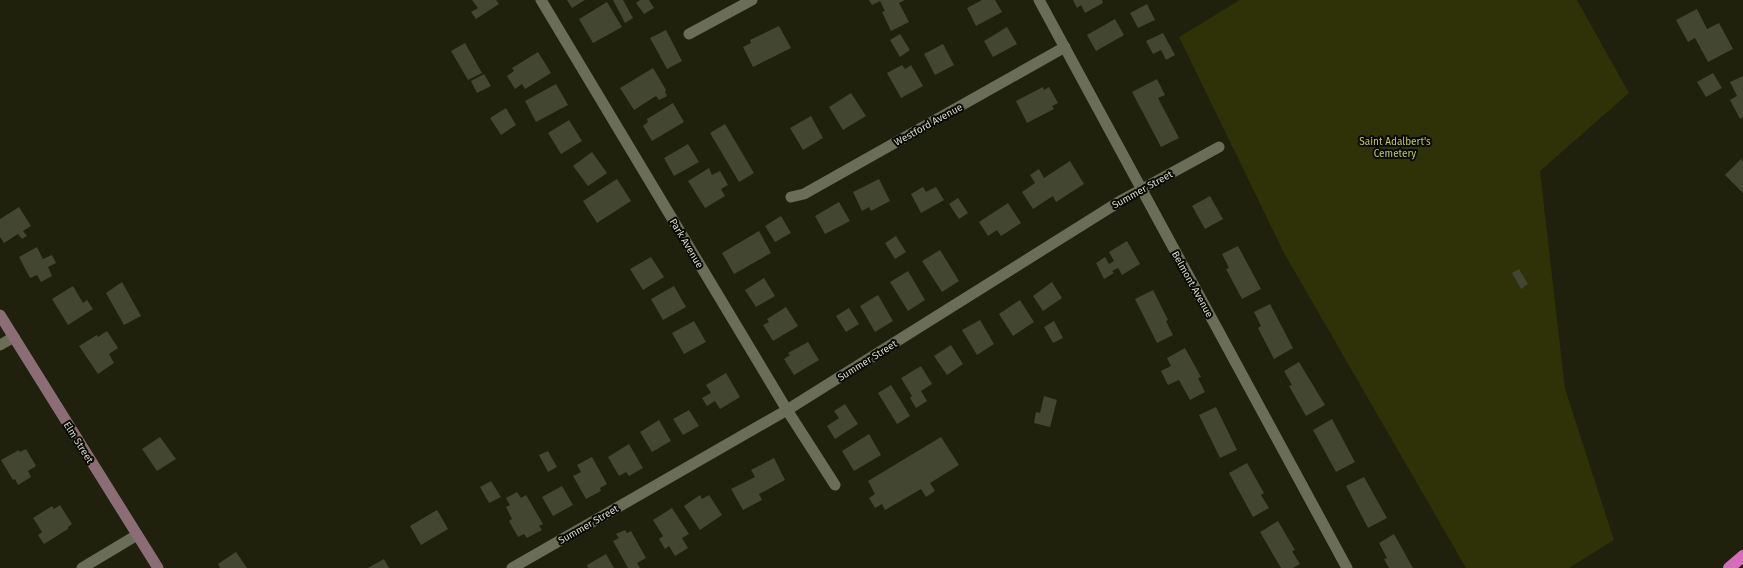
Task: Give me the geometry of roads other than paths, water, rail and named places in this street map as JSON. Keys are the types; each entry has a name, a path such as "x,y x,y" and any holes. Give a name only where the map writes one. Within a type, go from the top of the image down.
{"highway":[{"path":"1729,568 1743,556"}],"main road":[{"name":"Elm Street","path":"0,315 158,568"}],"street":[{"name":"Park Avenue","path":"541,0 787,410 835,485"},
{"path":"689,34 752,0"},
{"name":"Belmont Avenue","path":"1039,0 1347,568"},
{"name":"Westford Avenue","path":"791,197 804,194 1065,47"},
{"name":"Summer Street","path":"512,568 787,410 1122,200 1219,148"},
{"path":"0,345 14,337"},
{"path":"82,568 137,535"}],"park label":[{"name":"Saint Adalbert's Cemetery","path":"1395,146"}]}
